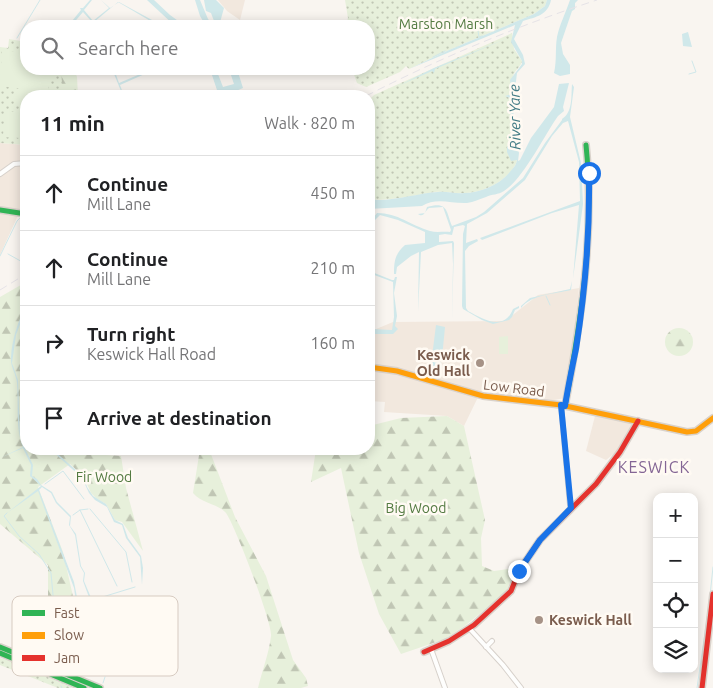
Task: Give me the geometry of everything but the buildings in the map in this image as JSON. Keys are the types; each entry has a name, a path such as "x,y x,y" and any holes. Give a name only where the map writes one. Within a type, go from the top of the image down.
{"main road":[{"path":"563,405 576,348 586,256 590,202 586,145"},
{"path":"0,210 20,213"},
{"name":"Low Road","path":"375,368 396,371 483,396 563,405 690,432 699,430 713,418"},
{"path":"424,652 449,641 469,628 511,591 519,571 531,552 570,507 585,496 596,484 620,452 638,421"},
{"path":"702,688 713,594"},
{"path":"0,647 12,652"},
{"path":"0,653 12,658"},
{"path":"55,676 84,688"},
{"path":"70,676 99,688"}],"street":[{"path":"0,174 14,164 20,164"},
{"path":"563,405 570,507"},
{"path":"469,628 504,664 521,688"},
{"path":"486,647 492,641"},
{"path":"431,649 445,688"}],"shaded area":[{"path":"218,0 245,0 240,20 227,11"},
{"path":"0,143 20,145 20,211 0,255"},
{"path":"579,288 573,348 565,398 548,401 480,393 464,426 447,416 384,412 385,402 375,401 375,330 393,322 505,321 538,295"},
{"path":"595,416 632,422 629,434 616,452 606,460 586,451"}],"green space":[{"name":"Marston Marsh","path":"345,0 547,0 545,6 534,14 409,69 406,66 400,72 366,87 357,83 354,75 375,75 375,20 348,20"},
{"path":"512,33 514,49 522,61 513,77 512,94 506,96 510,98 511,108 512,130 510,144 517,161 514,168 496,184 473,192 435,192 375,200 375,95"},
{"path":"9,39 20,41 20,75 67,75 71,90 20,90 20,145 0,143 0,47 8,48"},
{"path":"2,50 20,52 20,75 50,75 48,90 0,86"},
{"path":"61,75 76,75 78,90 60,90"},
{"path":"16,89 26,90 20,90 20,102 15,102"},
{"path":"5,111 20,113 20,138 3,137"},
{"name":"Fir Wood","path":"20,285 20,455 121,456 126,488 143,551 122,522 115,520 106,504 91,493 84,477 70,464 38,487 63,552 73,596 48,596 48,565 0,524 0,297"},
{"path":"679,328 689,332 693,342 689,352 679,356 669,352 665,342 669,332"},
{"path":"508,336 508,354 499,354 499,337"},
{"name":"Big Wood","path":"447,416 464,426 485,520 481,538 482,566 494,571 515,568 504,594 466,625 445,639 401,654 379,614 359,553 341,468 311,482 315,455 375,455 375,424 401,418"},
{"path":"199,455 211,455 235,517 266,576 293,660 306,678 308,686 301,688 258,688 271,636 266,613 237,535 226,513 193,493"},
{"path":"0,658 8,660 12,662 12,670 0,665"},
{"path":"28,676 45,676 73,688 58,688"}],"water":[{"path":"92,0 84,10 92,20 83,12 76,20 73,20 81,10 80,8 83,8"},
{"path":"101,0 110,8 114,5 94,20 109,8"},
{"path":"147,0 154,0 177,20 169,20"},
{"path":"195,0 200,0 209,20 202,20"},
{"path":"204,0 216,0 224,8 221,20 214,20 211,13 206,11"},
{"path":"547,0 551,0 547,9 541,15 523,21 514,39 523,55 525,64 517,73 514,98 513,125 519,153 518,161 531,138 554,107 559,84 569,83 563,107 564,111 558,116 518,177 502,192 470,203 438,201 422,206 375,209 375,200 438,192 476,192 495,185 509,173 517,160 511,161 507,152 507,147 512,143 513,135 511,134 510,98 505,96 512,94 510,80 522,64 511,42 515,25 409,69 534,14 545,6"},
{"path":"570,0 578,0 575,3 575,9 572,11 561,43 563,54 570,65 570,74 560,76 554,73 557,37"},
{"path":"119,2 152,20 149,20"},
{"path":"688,32 692,47 683,46 682,34"},
{"path":"508,38 435,69 434,73 432,71 398,86 434,68"},
{"path":"114,75 119,83 142,75 120,85 121,90"},
{"path":"212,75 218,75 223,87 234,84 231,75 239,75 243,88 238,90 217,90"},
{"path":"572,84 574,87 570,117 581,163 583,204 573,279 579,205 552,213 482,240 480,238 580,201 579,162 568,121 563,123 552,136 525,180 487,213 467,224 466,243 477,239 478,241 469,246 465,251 466,308 468,311 486,320 499,322 509,316 513,309 519,306 509,320 493,324 463,309 463,234 465,226 463,225 454,227 452,235 439,235 439,242 453,241 454,243 452,322 452,243 438,245 421,252 418,312 419,252 397,267 396,274 394,274 394,265 397,255 405,245 425,243 425,232 398,220 380,215 375,220 375,216 377,213 391,215 423,229 435,232 450,232 451,230 443,207 429,208 425,212 427,207 434,205 443,206 452,226 484,212 523,178 545,143 566,116 571,103"},
{"path":"375,273 392,280 397,277 394,293 397,316 395,326 398,329 393,334 375,334 375,329 392,330 394,317 393,282 375,275"},
{"path":"572,281 571,290 537,297 521,308 530,298 570,289"},
{"path":"20,318 12,363 18,380 20,437 17,383 11,364 11,357"},
{"path":"436,325 445,327 442,358 432,357"},
{"path":"436,360 442,366 436,372 430,366"},
{"path":"26,455 33,465 32,476 52,492 57,502 71,516 70,526 76,534 81,566 85,573 84,581 90,596 89,596 83,581 84,573 80,566 75,535 69,525 70,517 56,503 51,493 42,487 39,490 74,582 77,596 75,596 74,588 38,491 7,513 41,486 30,476 31,465"},
{"path":"57,455 84,477 87,487 93,496 106,504 115,520 123,524 128,538 141,556 143,568 142,585 140,557 126,538 122,525 114,522 107,507 95,500 89,493 82,478"}],"waterway":[{"path":"28,20 40,0"},
{"path":"478,31 479,37 482,36"},
{"path":"17,38 20,33"},
{"path":"433,57 445,51"},
{"path":"689,74 696,72 692,61"},
{"path":"0,256 20,218"},
{"path":"8,254 20,261"},
{"path":"546,296 550,305"},
{"path":"45,484 63,471 84,499"},
{"path":"73,515 80,510 88,509"},
{"path":"90,509 126,552 132,582"},
{"path":"80,510 117,586"},
{"path":"7,513 4,516 19,536 39,554 51,573 53,596"},
{"path":"710,596 713,567"},
{"path":"106,596 135,587"},
{"path":"697,688 709,605"},
{"path":"103,683 105,677"}],"railway":[{"path":"375,92 479,44 597,0"},
{"path":"0,290 20,278"}],"traffic: fast":[{"path":"565,406 581,309 588,243 589,211 586,145"},
{"path":"0,210 20,213"},
{"path":"0,647 12,652"},
{"path":"0,653 12,658"},
{"path":"55,676 84,688"},
{"path":"71,676 100,688"}],"traffic: slow":[{"path":"375,368 397,371 483,396 561,405 687,432 696,431 713,418"}],"traffic: jam":[{"path":"424,652 449,641 474,625 511,591 519,571 540,540 596,484 620,452 638,421"},
{"path":"702,688 713,594"}],"place":[{"name":"Keswick Old Hall","path":"480,363"},
{"name":"Keswick Hall","path":"539,620"}],"district":[{"name":"KESWICK","path":"654,467"}],"route":[{"path":"519,571 540,540 571,508 561,405 565,406 576,348 586,256 590,202 589,173"}],"water label":[{"name":"River Yare","path":"515,117"}]}
